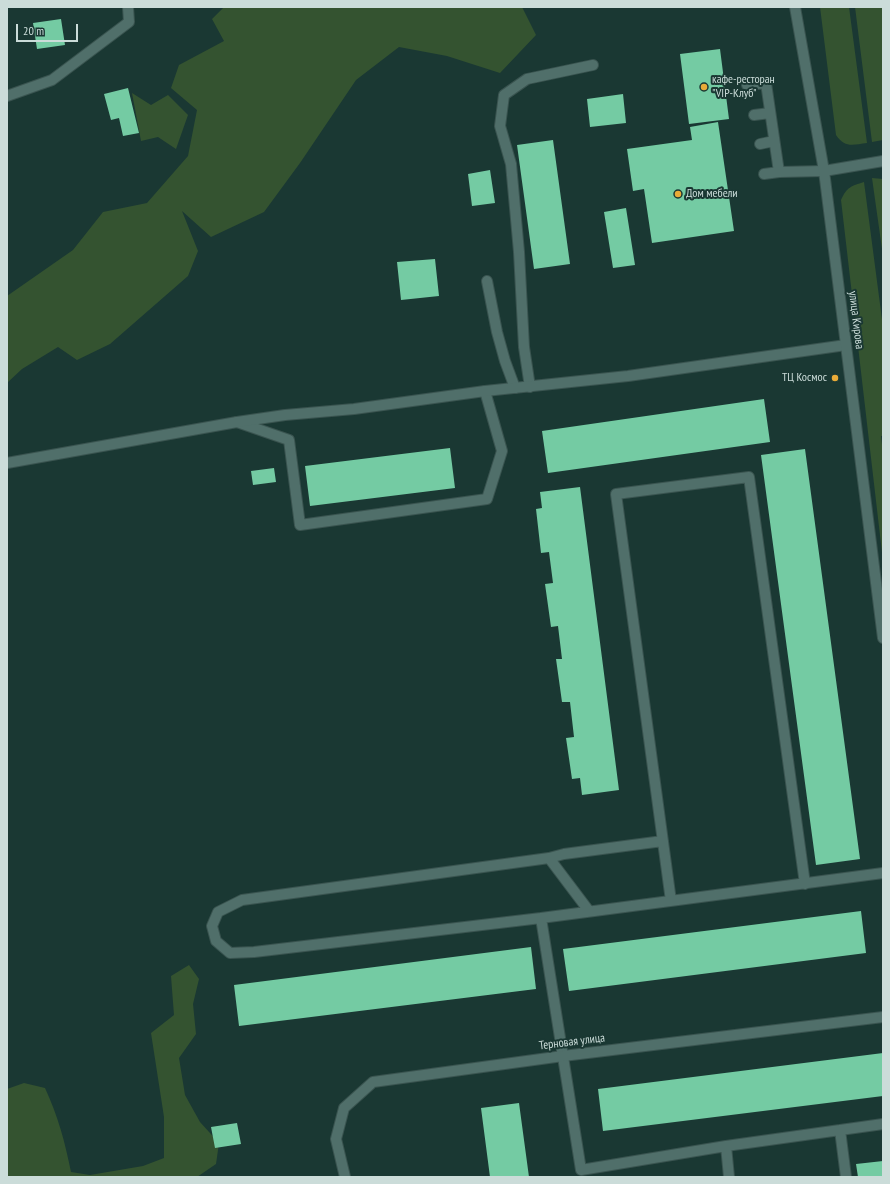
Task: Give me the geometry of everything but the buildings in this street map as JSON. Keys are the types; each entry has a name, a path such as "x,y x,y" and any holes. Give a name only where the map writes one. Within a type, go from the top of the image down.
{"street":[{"path":"7,96 52,80 129,22 128,7"},
{"name":"улица Кирова","path":"796,7 824,171 883,638"},
{"path":"530,387 524,347 519,252 511,164 500,126 504,95 527,79 593,65"},
{"path":"747,85 766,83 779,172"},
{"path":"754,115 770,112"},
{"path":"760,144 774,141"},
{"path":"764,174 779,172 824,171 883,161"},
{"path":"487,281 497,332 505,361 515,388"},
{"path":"7,463 237,422 285,415 354,409 486,391 628,376 846,345"},
{"path":"237,422 289,440 300,526 487,499 502,451 486,391"},
{"path":"671,901 616,494 749,476 805,884"},
{"path":"663,841 242,900 218,912 212,926 216,941 230,952 254,952 541,918 883,873"},
{"path":"549,858 589,911"},
{"path":"541,918 581,1173 726,1146 883,1124"},
{"name":"Терновая улица","path":"345,1177 336,1139 344,1108 373,1082 563,1056 883,1017"},
{"path":"840,1130 846,1177"},
{"path":"726,1146 729,1177"}],"green space":[{"path":"224,7 522,7 536,35 500,73 447,56 399,47 356,80 300,163 264,212 211,237 182,211 198,251 188,276 110,344 77,360 58,347 22,369 7,383 7,296 73,250 103,212 147,203 188,156 197,110 171,88 179,65 224,41 212,19"},
{"path":"820,7 849,7 867,143 849,145 839,139 836,135"},
{"path":"855,7 883,7 883,140 872,142"},
{"path":"132,93 151,105 168,95 188,115 176,149 158,137 141,141"},
{"path":"872,178 883,179 883,256"},
{"path":"864,182 883,327 883,436 881,436 883,453 883,561 841,200 845,192 850,188"},
{"path":"189,965 199,979 193,1004 196,1034 179,1058 185,1095 200,1122 219,1143 216,1164 197,1177 7,1177 7,1089 24,1083 45,1088 61,1129 71,1172 90,1175 143,1166 164,1158 164,1117 151,1033 174,1015 171,976"}],"place":[{"name":"кафе-ресторан \"VIP-Клуб\"","path":"704,87"},
{"name":"Дом мебели","path":"678,194"},
{"name":"ТЦ Космос","path":"835,378"}]}
